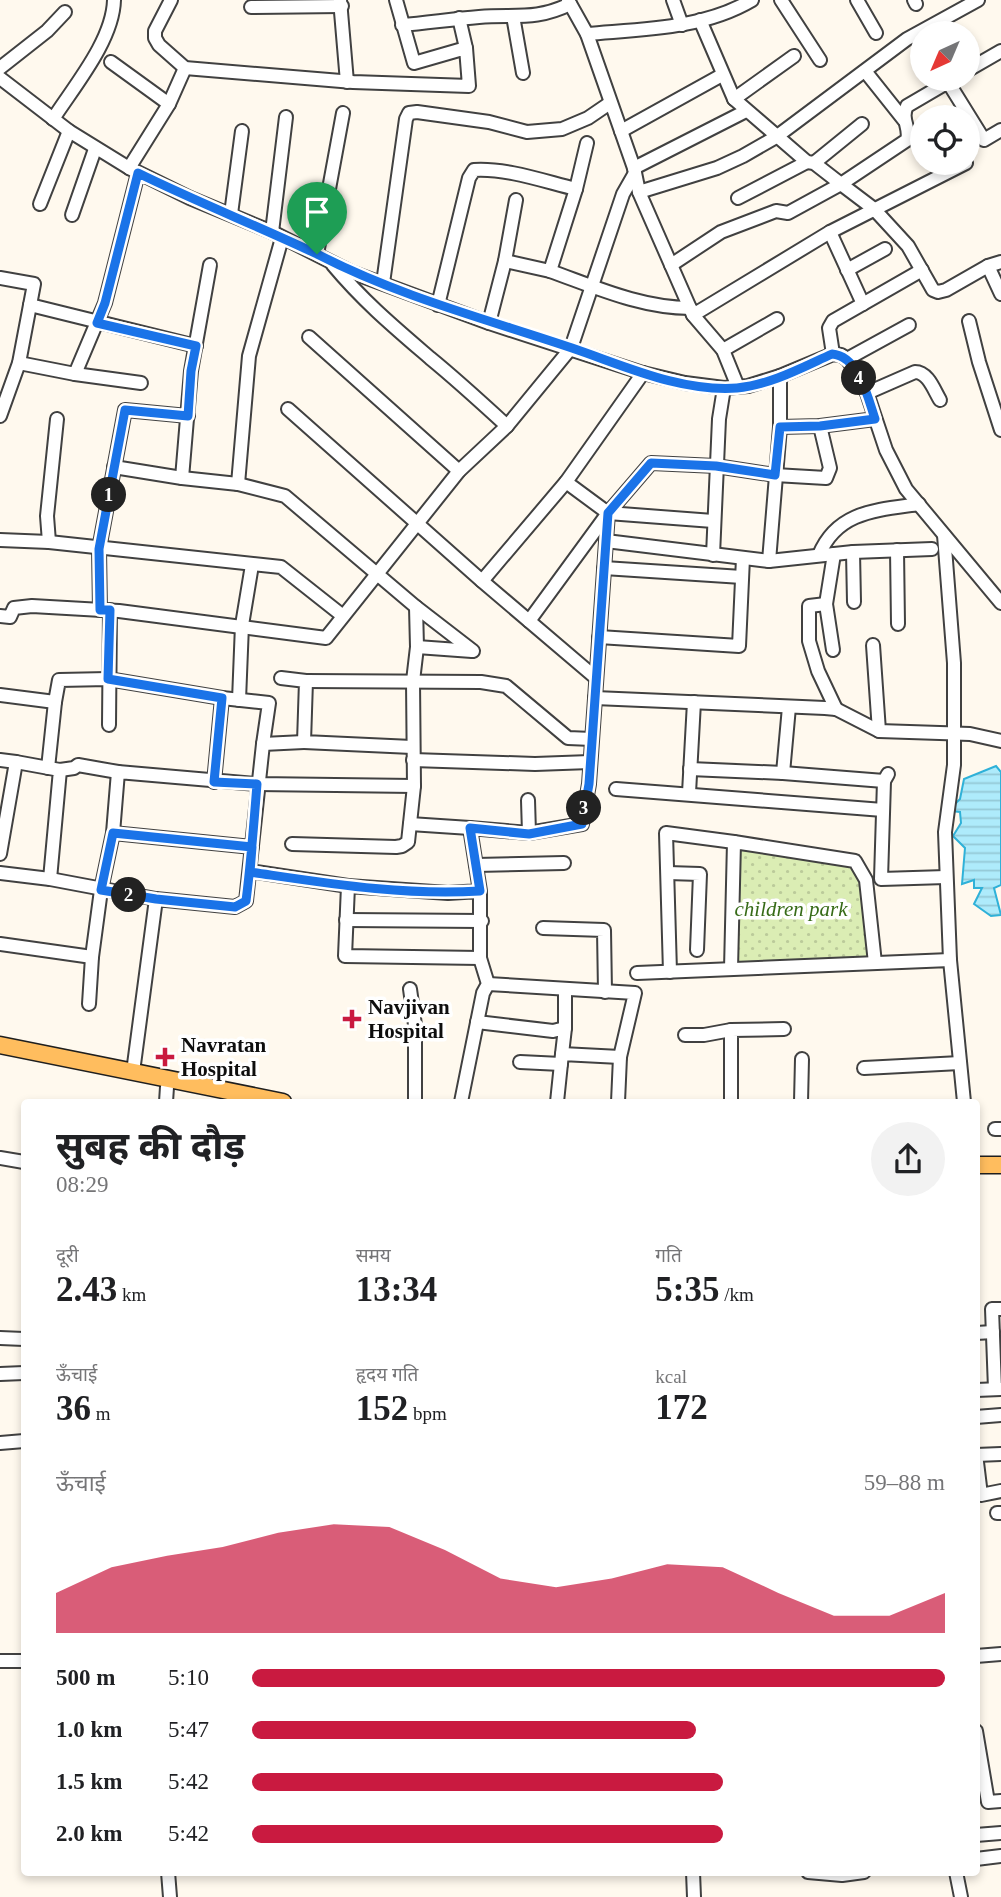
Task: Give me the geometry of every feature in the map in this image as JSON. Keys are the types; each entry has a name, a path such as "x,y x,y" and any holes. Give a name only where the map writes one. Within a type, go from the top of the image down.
{"main road":[{"path":"0,1045 268,1099"},
{"path":"0,1055 167,1095 210,1099"},
{"path":"980,1158 1001,1157"},
{"path":"980,1165 1001,1165"}],"street":[{"path":"53,119 104,39 113,13 114,0"},
{"path":"171,0 155,31 155,38 159,45 185,68 346,82 469,86 466,48 459,18"},
{"path":"396,0 414,63 415,84"},
{"path":"673,0 682,25"},
{"path":"587,34 682,25 752,0"},
{"path":"781,0 820,60"},
{"path":"857,0 876,33"},
{"path":"639,192 717,169 776,137 907,39 978,0"},
{"path":"402,25 459,18 552,13 569,2 587,34 635,170 639,192 691,311 723,350 738,387"},
{"path":"251,7 341,3 346,82"},
{"path":"0,68 47,31 65,12"},
{"path":"513,16 523,73"},
{"path":"700,20 734,99 776,137 874,209 908,246 933,290 938,292 995,264 1001,294"},
{"path":"414,63 466,48"},
{"path":"980,63 1001,51"},
{"path":"734,99 794,56"},
{"path":"111,62 169,104"},
{"path":"75,374 105,303 133,170 185,68"},
{"path":"671,265 721,232 776,211 788,213 841,184 907,141 909,134 904,120 865,71"},
{"path":"621,131 722,75"},
{"path":"0,78 95,149 133,170 277,235 351,272 489,323 643,373 685,383 724,388 780,376 832,354 841,355 847,359 867,393 887,450 906,489 1001,603"},
{"path":"904,120 907,106 932,91"},
{"path":"383,283 409,113 489,122 527,132 562,128 588,118 610,103"},
{"path":"0,616 10,617 14,608 32,606 105,610 242,625 326,638 459,471 507,426 570,348 623,194 635,170 746,111"},
{"path":"317,254 343,113"},
{"path":"238,484 249,356 277,235 286,117"},
{"path":"738,198 810,162 862,124"},
{"path":"980,134 984,140 1001,130"},
{"path":"40,204 69,131"},
{"path":"230,214 242,131"},
{"path":"550,271 576,189 587,143"},
{"path":"72,215 95,149"},
{"path":"438,305 474,170 485,169 512,174 576,189"},
{"path":"505,261 550,271 648,304 691,311 830,232 943,175"},
{"path":"489,323 505,261 516,200"},
{"path":"830,232 863,304"},
{"path":"848,270 885,249"},
{"path":"330,261 389,325 431,358 507,426"},
{"path":"182,478 191,371 210,265"},
{"path":"832,354 829,328 833,321 922,270"},
{"path":"0,278 34,285 19,363 0,414"},
{"path":"30,305 196,346"},
{"path":"723,350 777,319"},
{"path":"969,321 1001,430"},
{"path":"847,359 909,325"},
{"path":"309,337 459,471"},
{"path":"19,363 141,383"},
{"path":"867,393 920,372 940,400"},
{"path":"482,581 566,482 643,373"},
{"path":"769,562 780,427 780,376"},
{"path":"988,389 1001,385"},
{"path":"713,555 719,419 724,388"},
{"path":"288,409 596,678"},
{"path":"109,725 105,610 99,549 125,410 188,416"},
{"path":"48,542 47,516 57,419"},
{"path":"780,427 820,426 875,419"},
{"path":"529,621 608,513 651,463 716,466 775,475 826,478 830,468 820,426"},
{"path":"114,467 238,484 285,496 416,607 473,651 417,647"},
{"path":"566,482 608,513 713,521"},
{"path":"819,555 827,537 843,523 875,510 919,504"},
{"path":"410,824 529,834 582,824 592,739 608,513"},
{"path":"944,535 954,663 954,765 945,832 946,877 950,960 964,1099"},
{"path":"0,540 48,542 281,567 343,616"},
{"path":"606,541 769,562 853,552 932,549"},
{"path":"897,550 898,624"},
{"path":"853,552 854,602"},
{"path":"833,650 826,604 834,554"},
{"path":"599,637 739,646 743,558"},
{"path":"239,700 242,625 251,565"},
{"path":"604,568 742,577"},
{"path":"826,604 809,606 809,641 818,671 836,709"},
{"path":"292,845 402,846 408,842 414,786 413,681 417,647 416,607"},
{"path":"873,645 878,731"},
{"path":"281,678 306,681 481,682 506,686 568,738 592,739"},
{"path":"0,873 50,879 156,899 235,907 246,901 257,784 269,703 108,679 59,680 55,702 50,879"},
{"path":"304,742 306,681"},
{"path":"0,695 55,702"},
{"path":"214,782 222,698"},
{"path":"595,698 836,709 878,731 970,734 1001,741"},
{"path":"688,793 694,702"},
{"path":"783,773 789,707"},
{"path":"263,744 304,742 535,764 590,762"},
{"path":"0,760 54,769 74,768 78,765 214,782 414,786"},
{"path":"0,854 16,762"},
{"path":"690,769 886,778 881,879 946,877"},
{"path":"89,1004 92,957 101,890 113,833 118,772"},
{"path":"616,789 883,810"},
{"path":"528,800 529,834"},
{"path":"462,1099 477,1022 488,984 480,958 480,891 470,828"},
{"path":"113,833 252,847"},
{"path":"670,972 666,833 855,861 866,880 875,963"},
{"path":"731,969 734,842"},
{"path":"476,865 564,863"},
{"path":"250,872 348,886 448,893 480,891"},
{"path":"668,873 700,874 697,950"},
{"path":"348,886 345,956 480,958"},
{"path":"133,1072 156,899"},
{"path":"346,920 482,921"},
{"path":"543,928 604,930 605,992"},
{"path":"0,944 92,957"},
{"path":"637,973 950,960"},
{"path":"488,984 635,993 620,1058 618,1099"},
{"path":"410,989 415,1025 415,1099"},
{"path":"557,1099 565,1028 565,990"},
{"path":"477,1022 553,1031 565,1028"},
{"path":"731,1030 731,1099"},
{"path":"685,1035 731,1030 784,1030"},
{"path":"520,1062 620,1058"},
{"path":"801,1099 802,1059"},
{"path":"864,1068 960,1063"},
{"path":"0,1158 21,1162"},
{"path":"980,1390 998,1389 992,1309 1001,1309"},
{"path":"980,1333 993,1332"},
{"path":"0,1338 21,1339"},
{"path":"0,1374 21,1373"},
{"path":"980,1417 1001,1415"},
{"path":"0,1443 21,1441"},
{"path":"980,1454 1001,1454"},
{"path":"980,1485 981,1495 1001,1491"},
{"path":"980,1656 1001,1654"},
{"path":"0,1661 21,1661"},
{"path":"980,1755 988,1802 1001,1801"},
{"path":"980,1835 1001,1833"},
{"path":"980,1858 1001,1856"},
{"path":"168,1876 170,1897"},
{"path":"693,1876 694,1897"},
{"path":"957,1876 961,1897"}],"green space":[{"name":"children park","path":"734,842 849,860 866,880 875,963 731,969"}],"water":[{"path":"996,766 1001,772 1001,885 994,888 1001,915 991,916 974,904 982,888 974,888 974,880 962,884 965,848 953,836 961,823 960,812 952,811 952,807 960,799 964,779"}],"place":[{"name":"Navjivan Hospital","path":"352,1019"},
{"name":"Navratan Hospital","path":"165,1057"}],"route":[{"path":"317,254 138,173 105,303 97,323 196,346 191,371 188,416 125,410 99,549 100,610 110,610 108,679 222,698 214,782 257,784 252,847 250,872 246,901 241,905 235,907 156,899 101,890 113,833 252,847 250,872 348,886 448,893 480,891 470,828 529,834 582,824 589,784 608,513 651,463 716,466 775,475 780,427 820,426 875,419 857,373 841,355 832,354 748,386 724,388 685,383 643,373 489,323 351,272 317,254"}]}
